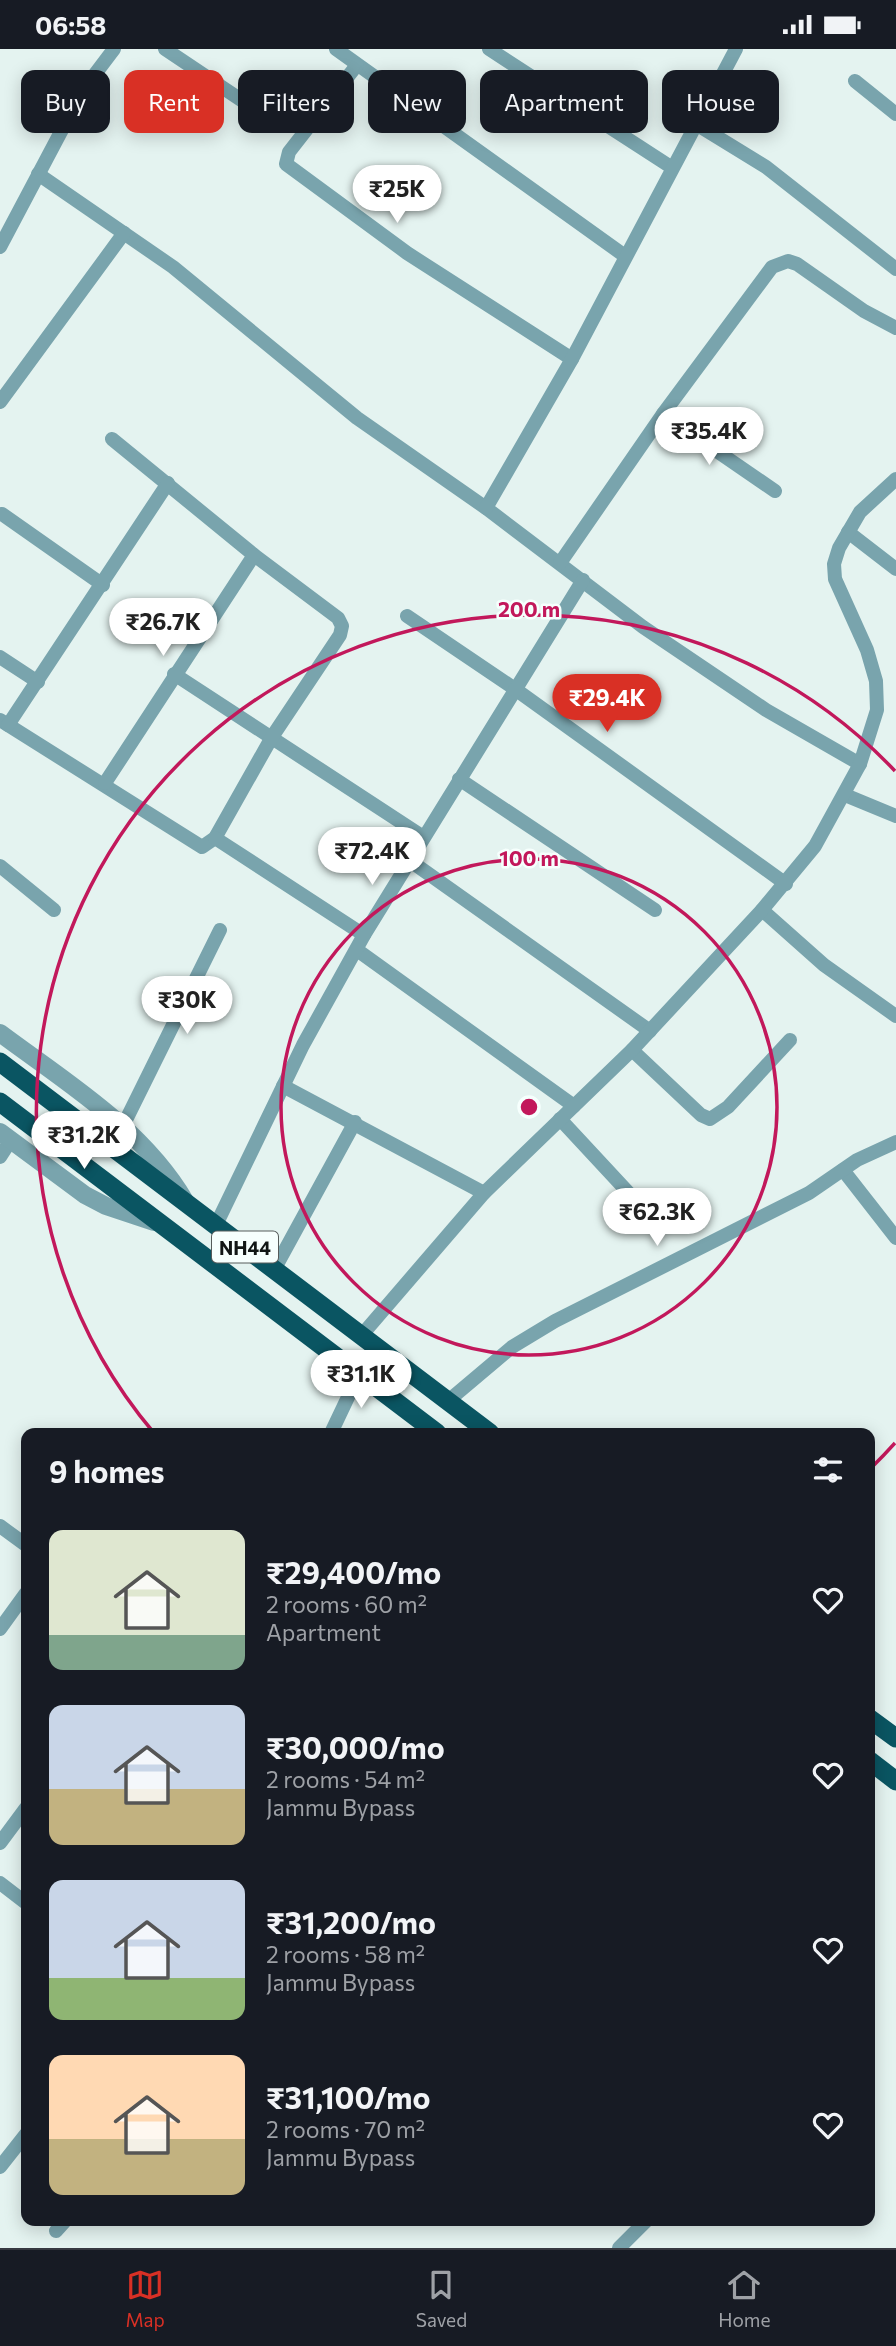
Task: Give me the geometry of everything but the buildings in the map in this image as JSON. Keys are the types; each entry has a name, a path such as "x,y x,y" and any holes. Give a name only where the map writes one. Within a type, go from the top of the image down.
{"highway":[{"name":"NH44","path":"0,1062 483,1428"},
{"name":"NH44","path":"0,1102 431,1428"},
{"path":"875,1723 896,1738"},
{"path":"875,1765 896,1781"}],"street":[{"path":"0,245 83,90 114,49"},
{"path":"164,49 238,98"},
{"path":"337,49 625,256"},
{"path":"725,70 736,49"},
{"path":"491,50 671,167"},
{"path":"358,65 289,152 286,164 407,253 572,359"},
{"path":"856,81 896,114"},
{"path":"486,508 572,359 691,133"},
{"path":"711,133 766,167 896,269"},
{"path":"38,174 215,300 357,418 486,508 714,675 860,764"},
{"path":"0,403 124,233"},
{"path":"560,563 663,414 772,267 780,262 797,264 864,311 896,328"},
{"path":"663,414 775,491"},
{"path":"112,439 168,483 254,555 338,618 342,626 340,635 272,737 215,838 208,845 195,845 105,783 4,722 38,682 168,483"},
{"path":"361,1336 484,1193 632,1050 786,884 815,846 860,764 877,710 876,681 867,650 835,579 834,564 860,512 896,479"},
{"path":"2,514 103,585"},
{"path":"848,532 896,569"},
{"path":"105,783 254,555"},
{"path":"216,1225 283,1086 364,935 422,836 583,580"},
{"path":"407,617 514,689 786,884"},
{"path":"0,657 38,682"},
{"path":"174,674 422,836"},
{"path":"459,779 655,910"},
{"path":"845,795 896,816"},
{"path":"215,838 364,935"},
{"path":"409,860 650,1031"},
{"path":"0,866 54,910"},
{"path":"762,910 824,965 896,1016"},
{"path":"123,1126 220,930"},
{"path":"357,950 574,1106"},
{"path":"0,1033 123,1126 168,1172 187,1203"},
{"path":"632,1050 701,1115 710,1119 728,1107 790,1040"},
{"path":"283,1086 484,1193"},
{"path":"560,1119 638,1203"},
{"path":"274,1270 355,1122"},
{"path":"0,1157 6,1136 85,1195 106,1206 161,1224"},
{"path":"448,1402 512,1347 619,1287 809,1193 879,1148 896,1142"},
{"path":"843,1170 896,1238"},
{"path":"333,1428 359,1374"},
{"path":"0,1526 21,1541"},
{"path":"0,1629 21,1600"},
{"path":"0,1843 21,1815"},
{"path":"0,1883 21,1899"},
{"path":"0,2167 21,2140"},
{"path":"619,2248 641,2226"}]}
